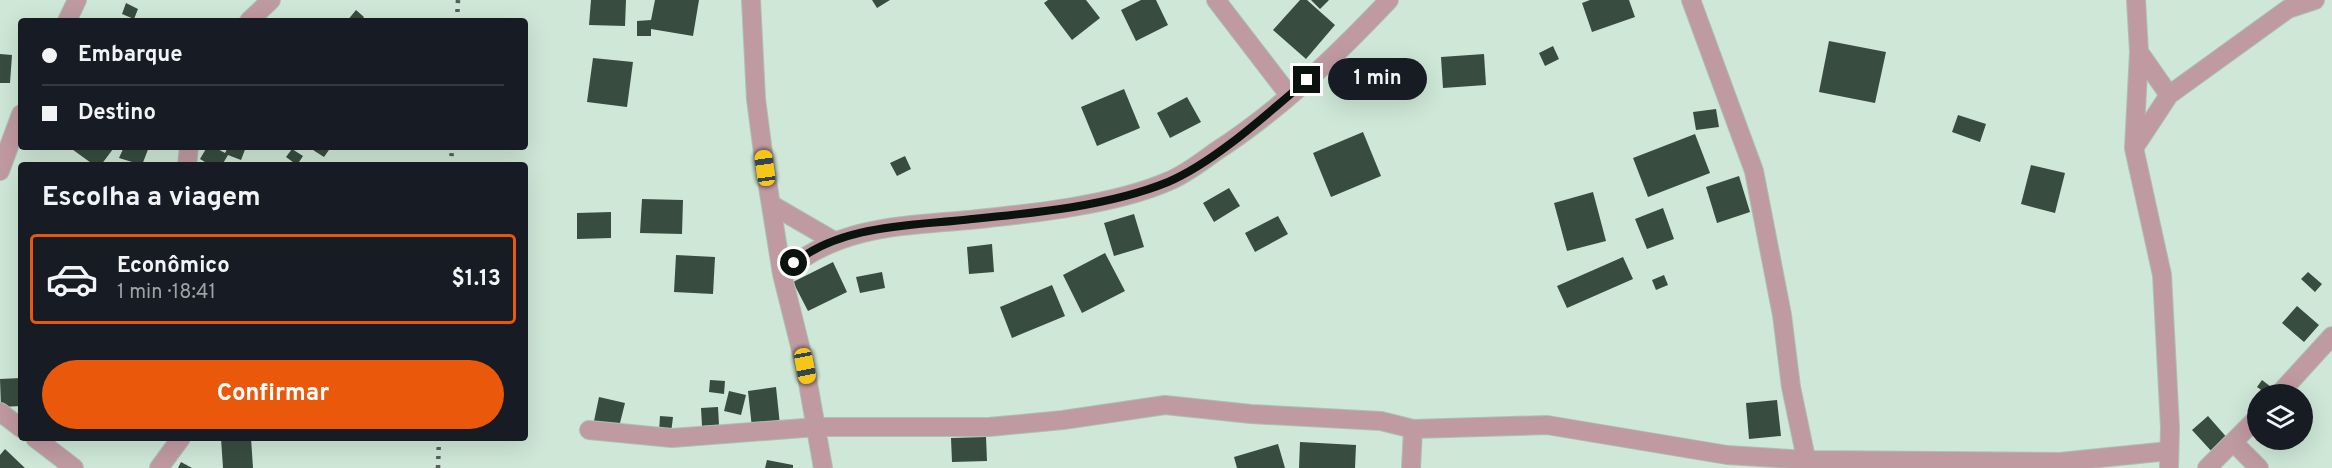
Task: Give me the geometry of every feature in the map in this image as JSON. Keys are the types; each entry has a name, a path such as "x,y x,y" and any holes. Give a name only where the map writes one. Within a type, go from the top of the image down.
{"street":[{"path":"68,18 77,0"},
{"path":"252,18 271,0"},
{"path":"751,0 756,99 782,274 805,366 823,468"},
{"path":"1216,0 1289,95"},
{"path":"782,274 807,253 849,235 916,224 1073,207 1156,186 1184,174 1248,130 1342,50 1389,0"},
{"path":"1691,0 1754,171 1782,315 1791,387 1808,464"},
{"path":"589,430 672,438 817,427 989,427 1063,420 1165,405 1240,413 1381,421 1413,429 1547,424 1727,455 1808,464 2169,460 2162,275 2134,148 2139,52 2136,0"},
{"path":"2134,148 2169,95 2288,9 2315,0"},
{"path":"2139,52 2169,95"},
{"path":"0,171 18,122"},
{"path":"772,205 834,241"},
{"path":"2288,384 2332,336"},
{"path":"0,412 18,426"},
{"path":"2207,468 2247,428"},
{"path":"1411,468 1413,429"},
{"path":"39,441 74,468"},
{"path":"159,468 179,441"},
{"path":"2233,442 2259,468"}],"building":[{"path":"591,0 626,0 625,26 589,25"},
{"path":"655,0 699,0 693,36 651,29 651,36 637,36 637,21 651,20"},
{"path":"872,0 890,0 877,8"},
{"path":"1048,0 1086,0 1100,18 1072,40 1044,3"},
{"path":"1141,0 1156,0 1168,25 1136,41 1121,10"},
{"path":"1300,0 1307,0 1335,25 1306,59 1273,30"},
{"path":"1311,0 1329,0 1320,9"},
{"path":"1590,0 1629,0 1635,17 1592,32 1582,3"},
{"path":"126,3 138,9 134,18 122,14"},
{"path":"356,10 364,17 363,18 349,18"},
{"path":"1829,41 1886,52 1875,103 1819,92"},
{"path":"1553,46 1559,59 1545,66 1539,53"},
{"path":"0,54 12,55 10,83 0,83"},
{"path":"1484,54 1486,85 1443,88 1441,57"},
{"path":"593,58 633,62 627,107 587,102"},
{"path":"1124,89 1140,128 1097,146 1081,107"},
{"path":"1187,97 1201,122 1170,138 1157,113"},
{"path":"1716,109 1719,127 1696,130 1693,112"},
{"path":"1958,115 1986,124 1980,142 1952,132"},
{"path":"1363,132 1381,176 1331,197 1313,153"},
{"path":"1695,134 1710,173 1648,197 1633,158"},
{"path":"73,150 112,150 103,162 90,162"},
{"path":"123,150 148,150 143,162 132,162 119,158"},
{"path":"205,150 220,150 225,153 226,150 245,150 241,160 228,155 224,162 205,162 200,159"},
{"path":"291,150 303,156 299,162 293,162 286,157"},
{"path":"313,150 329,150 324,157"},
{"path":"905,156 911,169 897,176 890,163"},
{"path":"2031,165 2065,173 2055,213 2021,204"},
{"path":"1739,176 1750,212 1717,223 1706,187"},
{"path":"1229,188 1240,206 1214,222 1203,203"},
{"path":"1593,192 1606,241 1567,251 1554,203"},
{"path":"642,199 683,200 682,234 640,233"},
{"path":"1663,208 1674,239 1647,249 1635,219"},
{"path":"611,212 611,238 577,239 577,213"},
{"path":"1134,214 1144,247 1114,256 1104,223"},
{"path":"1278,216 1288,234 1255,252 1245,233"},
{"path":"992,244 994,272 969,274 967,247"},
{"path":"1105,253 1125,291 1082,313 1063,275"},
{"path":"676,255 715,257 713,294 674,292"},
{"path":"1623,257 1633,279 1567,308 1557,286"},
{"path":"833,262 847,292 808,311 793,282"},
{"path":"882,272 885,288 860,293 856,277"},
{"path":"2308,272 2322,284 2315,292 2301,279"},
{"path":"1664,275 1668,285 1656,290 1652,280"},
{"path":"1052,285 1065,316 1012,338 1000,307"},
{"path":"2297,306 2319,325 2304,342 2282,323"},
{"path":"18,378 18,406 1,407 0,379"},
{"path":"710,380 725,381 724,394 709,392"},
{"path":"776,387 780,425 752,428 748,391"},
{"path":"729,391 746,395 741,415 724,411"},
{"path":"599,397 625,403 619,427 594,421"},
{"path":"1777,400 1781,436 1749,439 1746,403"},
{"path":"718,407 719,425 702,426 701,408"},
{"path":"660,416 673,417 671,433 659,432"},
{"path":"2208,416 2229,440 2214,454 2192,430"},
{"path":"986,437 987,461 952,462 951,438"},
{"path":"221,441 251,441 253,468 223,468"},
{"path":"1300,442 1356,445 1355,468 1299,468"},
{"path":"1278,444 1285,468 1237,468 1234,457"},
{"path":"5,449 25,468 0,468 0,455"},
{"path":"767,460 793,465 793,468 765,468"},
{"path":"181,462 192,468 178,468"}],"railway":[{"path":"457,18 458,0"},
{"path":"451,162 452,150"},
{"path":"438,468 439,441"}],"route":[{"path":"794,263 807,253 849,235 916,224 971,220 1073,207 1156,186 1184,174 1248,130 1307,80"}]}
